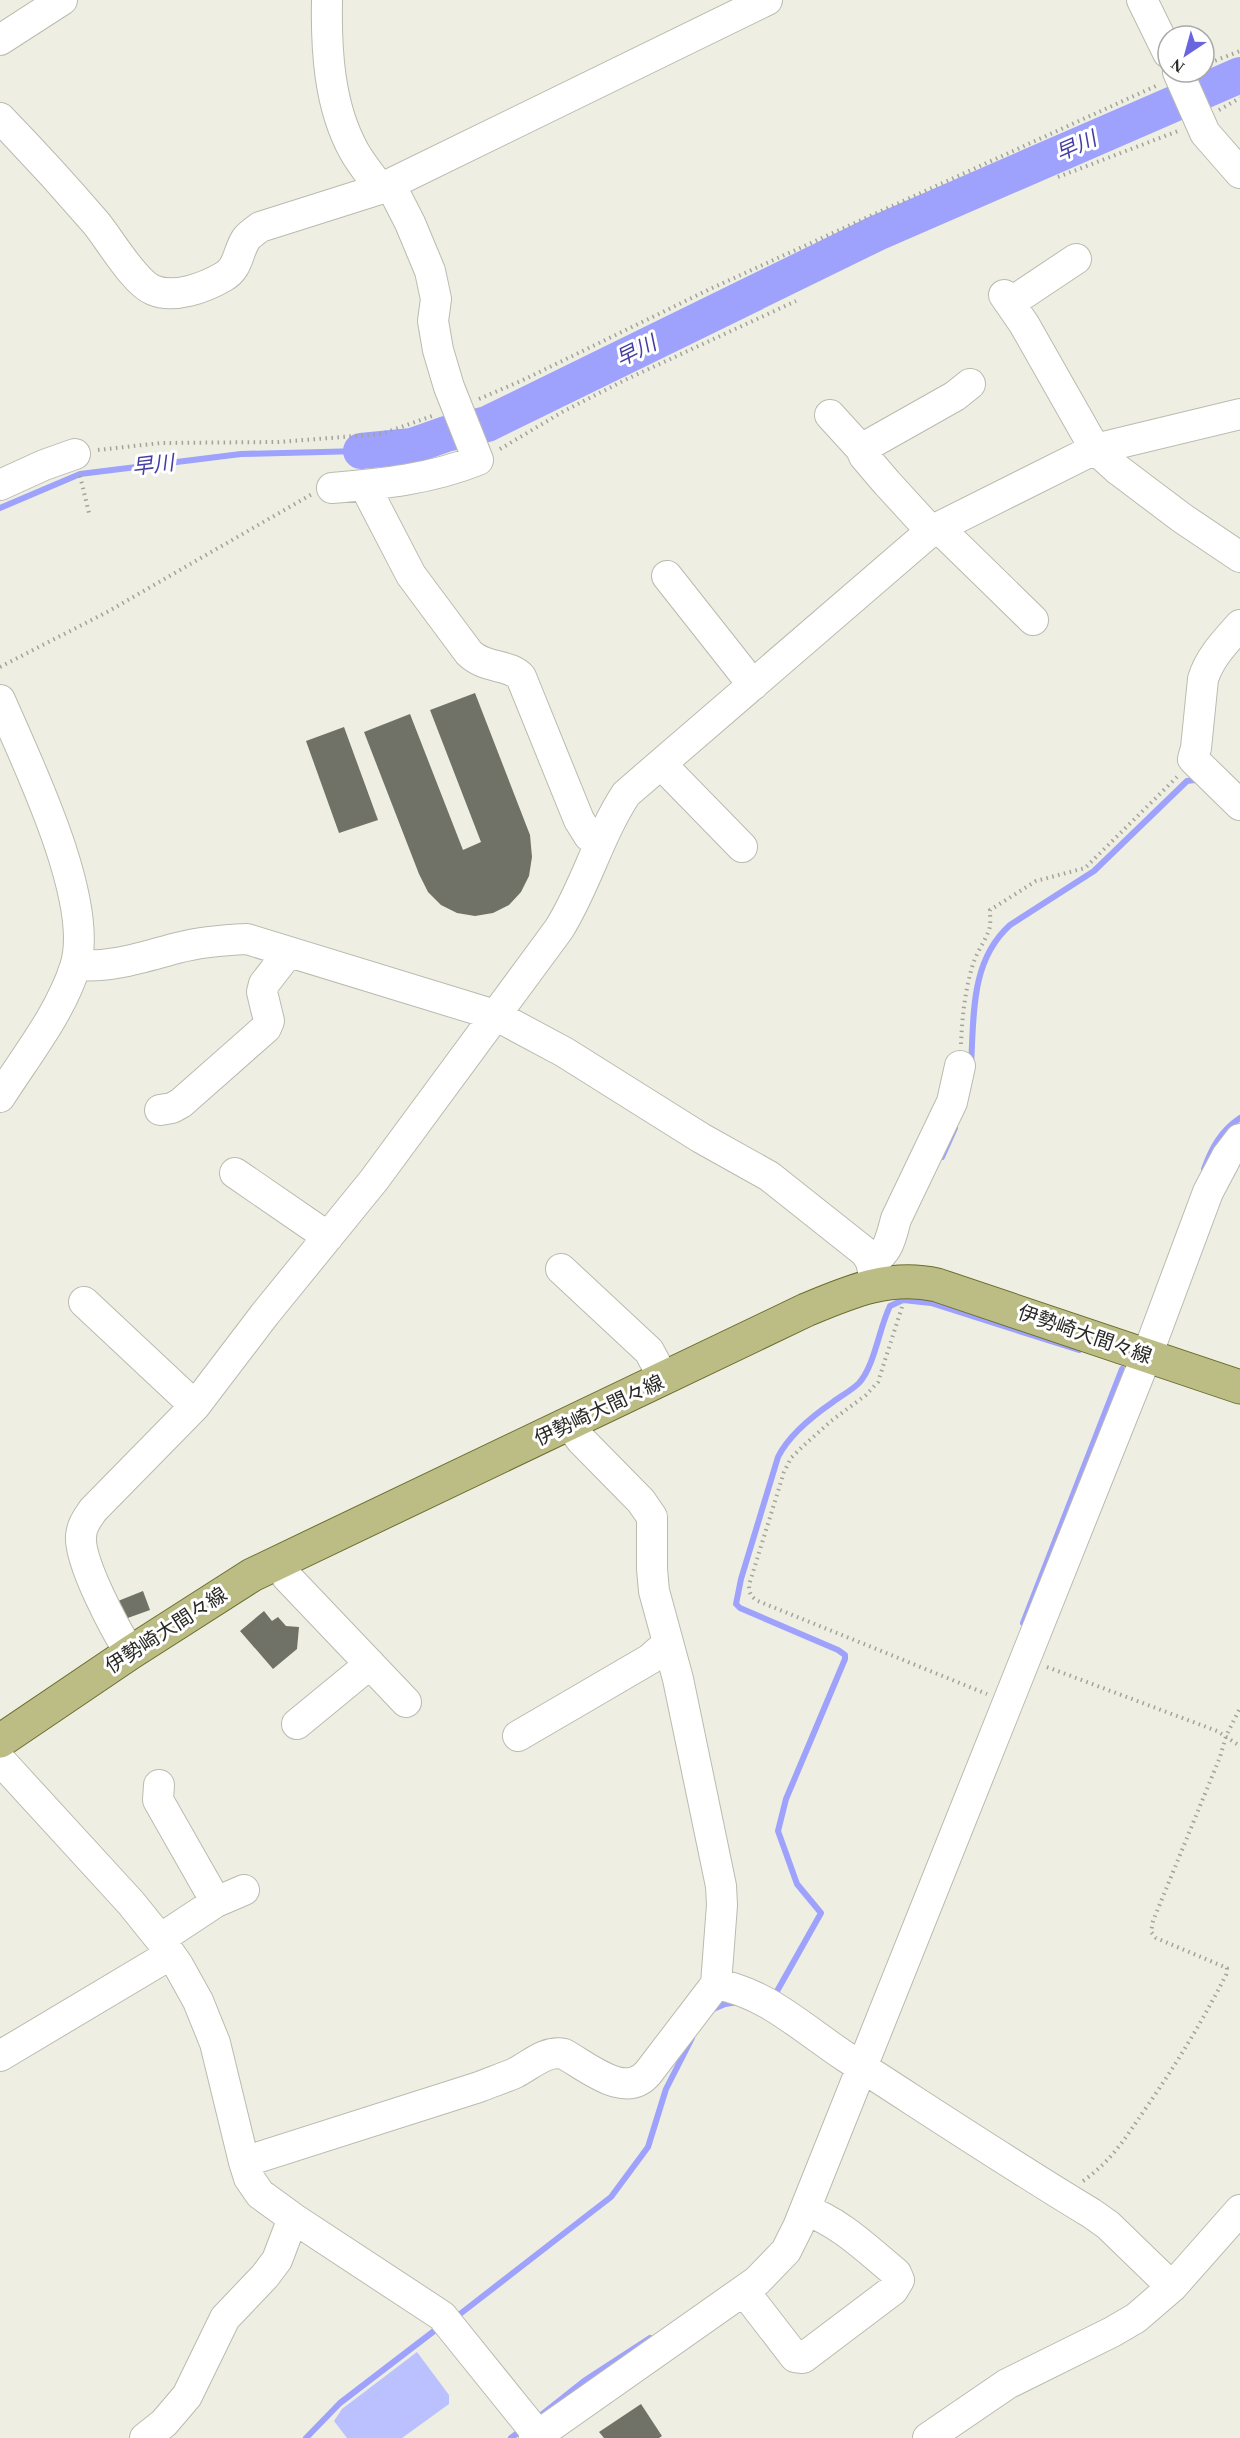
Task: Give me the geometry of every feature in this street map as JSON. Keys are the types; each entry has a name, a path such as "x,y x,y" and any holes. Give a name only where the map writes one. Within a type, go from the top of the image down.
{"main road":[{"name":"伊勢崎大間々線","path":"0,1741 236,1584 806,1310 849,1292 874,1273 925,1282 957,1291 1240,1387"}],"street":[{"path":"327,0 326,28 330,74 341,121 354,151 385,187 410,223 430,271 436,299 433,321 438,350 475,454 458,468 414,479 332,488"},
{"path":"0,118 97,224 140,280 152,290 171,293 189,291 231,272 237,264 241,249 248,237 260,227 385,187 768,0"},
{"path":"1142,0 1156,24"},
{"path":"0,40 60,1"},
{"path":"1187,84 1197,117 1211,141 1240,173"},
{"path":"1076,259 1007,299 1095,449 1133,481 1240,556"},
{"path":"861,449 955,396 970,384"},
{"path":"130,1653 118,1632 82,1552 83,1525 93,1510 195,1406 374,1180 573,906 600,843 626,794 936,529 1095,449 1240,414"},
{"path":"830,415 861,449 864,456 887,483 1033,620"},
{"path":"0,485 44,465 77,464"},
{"path":"367,485 370,496 411,575 469,653 480,662 513,671 521,677 579,820 589,836 600,843"},
{"path":"667,576 753,685"},
{"path":"1240,625 1218,650 1206,669 1193,759 1240,804"},
{"path":"0,699 36,783 74,891 79,941 76,965 55,1010 0,1097"},
{"path":"662,765 742,847"},
{"path":"76,965 115,965 179,948 216,941 247,939 495,1015 564,1052 700,1138 769,1176 840,1230 866,1253 874,1273"},
{"path":"160,1110 172,1108 181,1103 266,1028 269,1022 262,992 264,984 288,953"},
{"path":"874,1273 891,1240 896,1219 952,1102 960,1066"},
{"path":"0,1760 131,1904 166,1948 198,2001 215,2043 249,2173 260,2194 442,2316 551,2433 769,2272 786,2251 805,2210 1006,1702 1147,1355 1208,1192 1227,1156 1240,1139"},
{"path":"234,1173 328,1237"},
{"path":"561,1269 650,1351 664,1379"},
{"path":"84,1302 195,1406"},
{"path":"249,2173 479,2087 517,2072 541,2057 556,2053 564,2054 617,2082 630,2085 648,2073 716,1984 722,1905 721,1886 688,1736 678,1679 654,1591 652,1517 642,1502 581,1440 570,1425"},
{"path":"280,1561 286,1576 406,1702"},
{"path":"518,1736 669,1647"},
{"path":"297,1724 370,1664"},
{"path":"159,1785 158,1800 216,1902"},
{"path":"0,2056 161,1960 166,1948 216,1902 244,1890"},
{"path":"716,1984 744,1990 772,2004 862,2067 1108,2225 1172,2287"},
{"path":"744,2291 795,2357 803,2358 893,2290 899,2280 896,2273 837,2226 821,2215 805,2210"},
{"path":"928,2438 1007,2384 1136,2318 1172,2287 1240,2210"},
{"path":"145,2438 164,2422 187,2396 225,2318 277,2260 293,2218"}],"path":[{"path":"1216,58 1240,51"},
{"path":"89,513 77,464 116,447 161,443 279,442 381,434 458,410 720,284 1156,81"},
{"path":"1058,177 1179,131 1197,117 1240,98"},
{"path":"475,454 627,379 796,301"},
{"path":"0,667 108,611 306,496 332,488"},
{"path":"960,1066 962,1021 968,987 982,939 989,929 990,910 1036,881 1085,868 1155,801 1193,759"},
{"path":"910,1281 878,1382 866,1395 831,1421 791,1458 784,1472 762,1540 748,1585 749,1592 752,1598 758,1601 1006,1702"},
{"path":"1024,1658 1226,1736 1240,1746"},
{"path":"1064,2197 1075,2186 1102,2168 1115,2154 1176,2064 1226,1975 1227,1968 1156,1938 1151,1932 1153,1921 1220,1757 1226,1736 1240,1708"}],"shaded area":[{"path":"417,2352 449,2395 449,2404 402,2438 347,2438 334,2421 342,2409"}],"building":[{"path":"475,693 530,835 532,857 529,876 521,892 509,905 493,913 475,916 457,913 441,905 428,892 364,732 410,714 463,850 481,842 430,710"},
{"path":"344,727 378,820 339,833 306,741"},
{"path":"143,1591 150,1610 125,1619 118,1601"},
{"path":"264,1611 272,1621 278,1617 286,1626 299,1627 297,1649 273,1669 240,1631"},
{"path":"641,2404 662,2436 659,2438 604,2438 599,2432"}],"waterway":[{"name":"早川","path":"361,451 412,446 446,434 487,424 877,233 1240,75"},
{"name":"早川","path":"0,508 80,474 241,454 361,451"},
{"path":"971,1066 977,990 987,955 997,939 1010,925 1094,871 1187,781 1200,782"},
{"path":"1204,1169 1218,1140 1227,1128 1240,1118"},
{"path":"942,1157 955,1128"},
{"path":"776,1993 821,1913 797,1884 778,1831 786,1799 845,1659 845,1655 838,1650 740,1608 736,1604 741,1579 778,1457 802,1426 859,1383 873,1357 890,1306 903,1300 931,1303 1079,1350"},
{"path":"1023,1623 1122,1369"},
{"path":"711,2010 738,2002"},
{"path":"460,2314 611,2197 648,2147 666,2089 692,2038"},
{"path":"306,2438 340,2403 438,2328"},
{"path":"536,2419 584,2381 650,2338"},
{"path":"511,2438 523,2429"}]}
